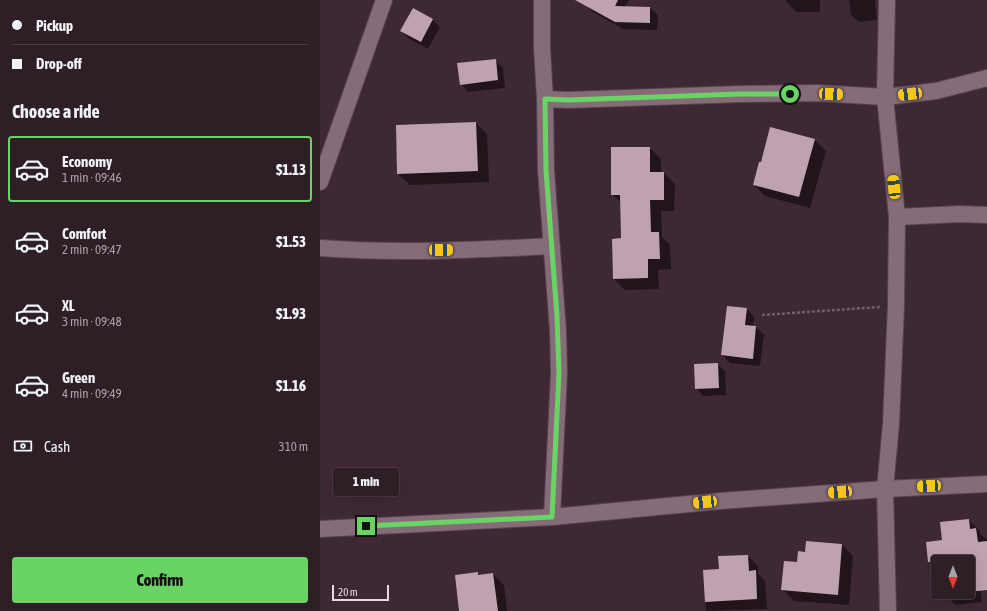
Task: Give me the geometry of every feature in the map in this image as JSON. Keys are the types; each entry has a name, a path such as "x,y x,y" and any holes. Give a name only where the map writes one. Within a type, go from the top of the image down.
{"street":[{"path":"320,182 384,0"},
{"path":"542,0 546,170 558,330 559,373 552,517"},
{"path":"887,0 885,97 897,217 896,305 891,424 885,489 888,611"},
{"path":"545,99 576,100 740,94 818,93 885,97 936,91 987,78"},
{"path":"897,217 959,214 987,215"},
{"path":"320,248 370,251 473,250 552,246"},
{"path":"320,528 552,517 720,501 885,489 987,484"}],"path":[{"path":"762,315 896,305"}],"building":[{"path":"575,0 618,0 615,6 650,7 650,23 615,22"},
{"path":"413,8 433,19 421,42 400,31"},
{"path":"496,59 498,80 460,85 457,63"},
{"path":"476,122 478,171 397,174 396,125"},
{"path":"770,127 815,139 799,197 753,185 759,162 761,162"},
{"path":"611,147 650,147 650,172 664,172 664,200 650,200 651,232 659,232 660,259 648,259 648,278 613,279 612,239 621,238 620,195 611,195"},
{"path":"727,306 747,308 745,325 756,326 753,359 721,355"},
{"path":"718,363 719,388 695,389 694,364"},
{"path":"969,519 970,529 976,528 978,542 987,541 987,590 975,591 975,555 931,555 931,562 928,562 926,542 942,540 940,522"},
{"path":"806,541 842,544 838,595 781,590 784,561 797,562 798,551 805,552"},
{"path":"748,555 749,571 756,570 757,599 705,602 703,570 719,569 718,556"},
{"path":"478,572 478,575 493,573 498,611 459,611 455,575"}],"route":[{"path":"366,526 552,517 559,373 558,330 546,170 545,99 568,100 740,94 790,94"}]}
